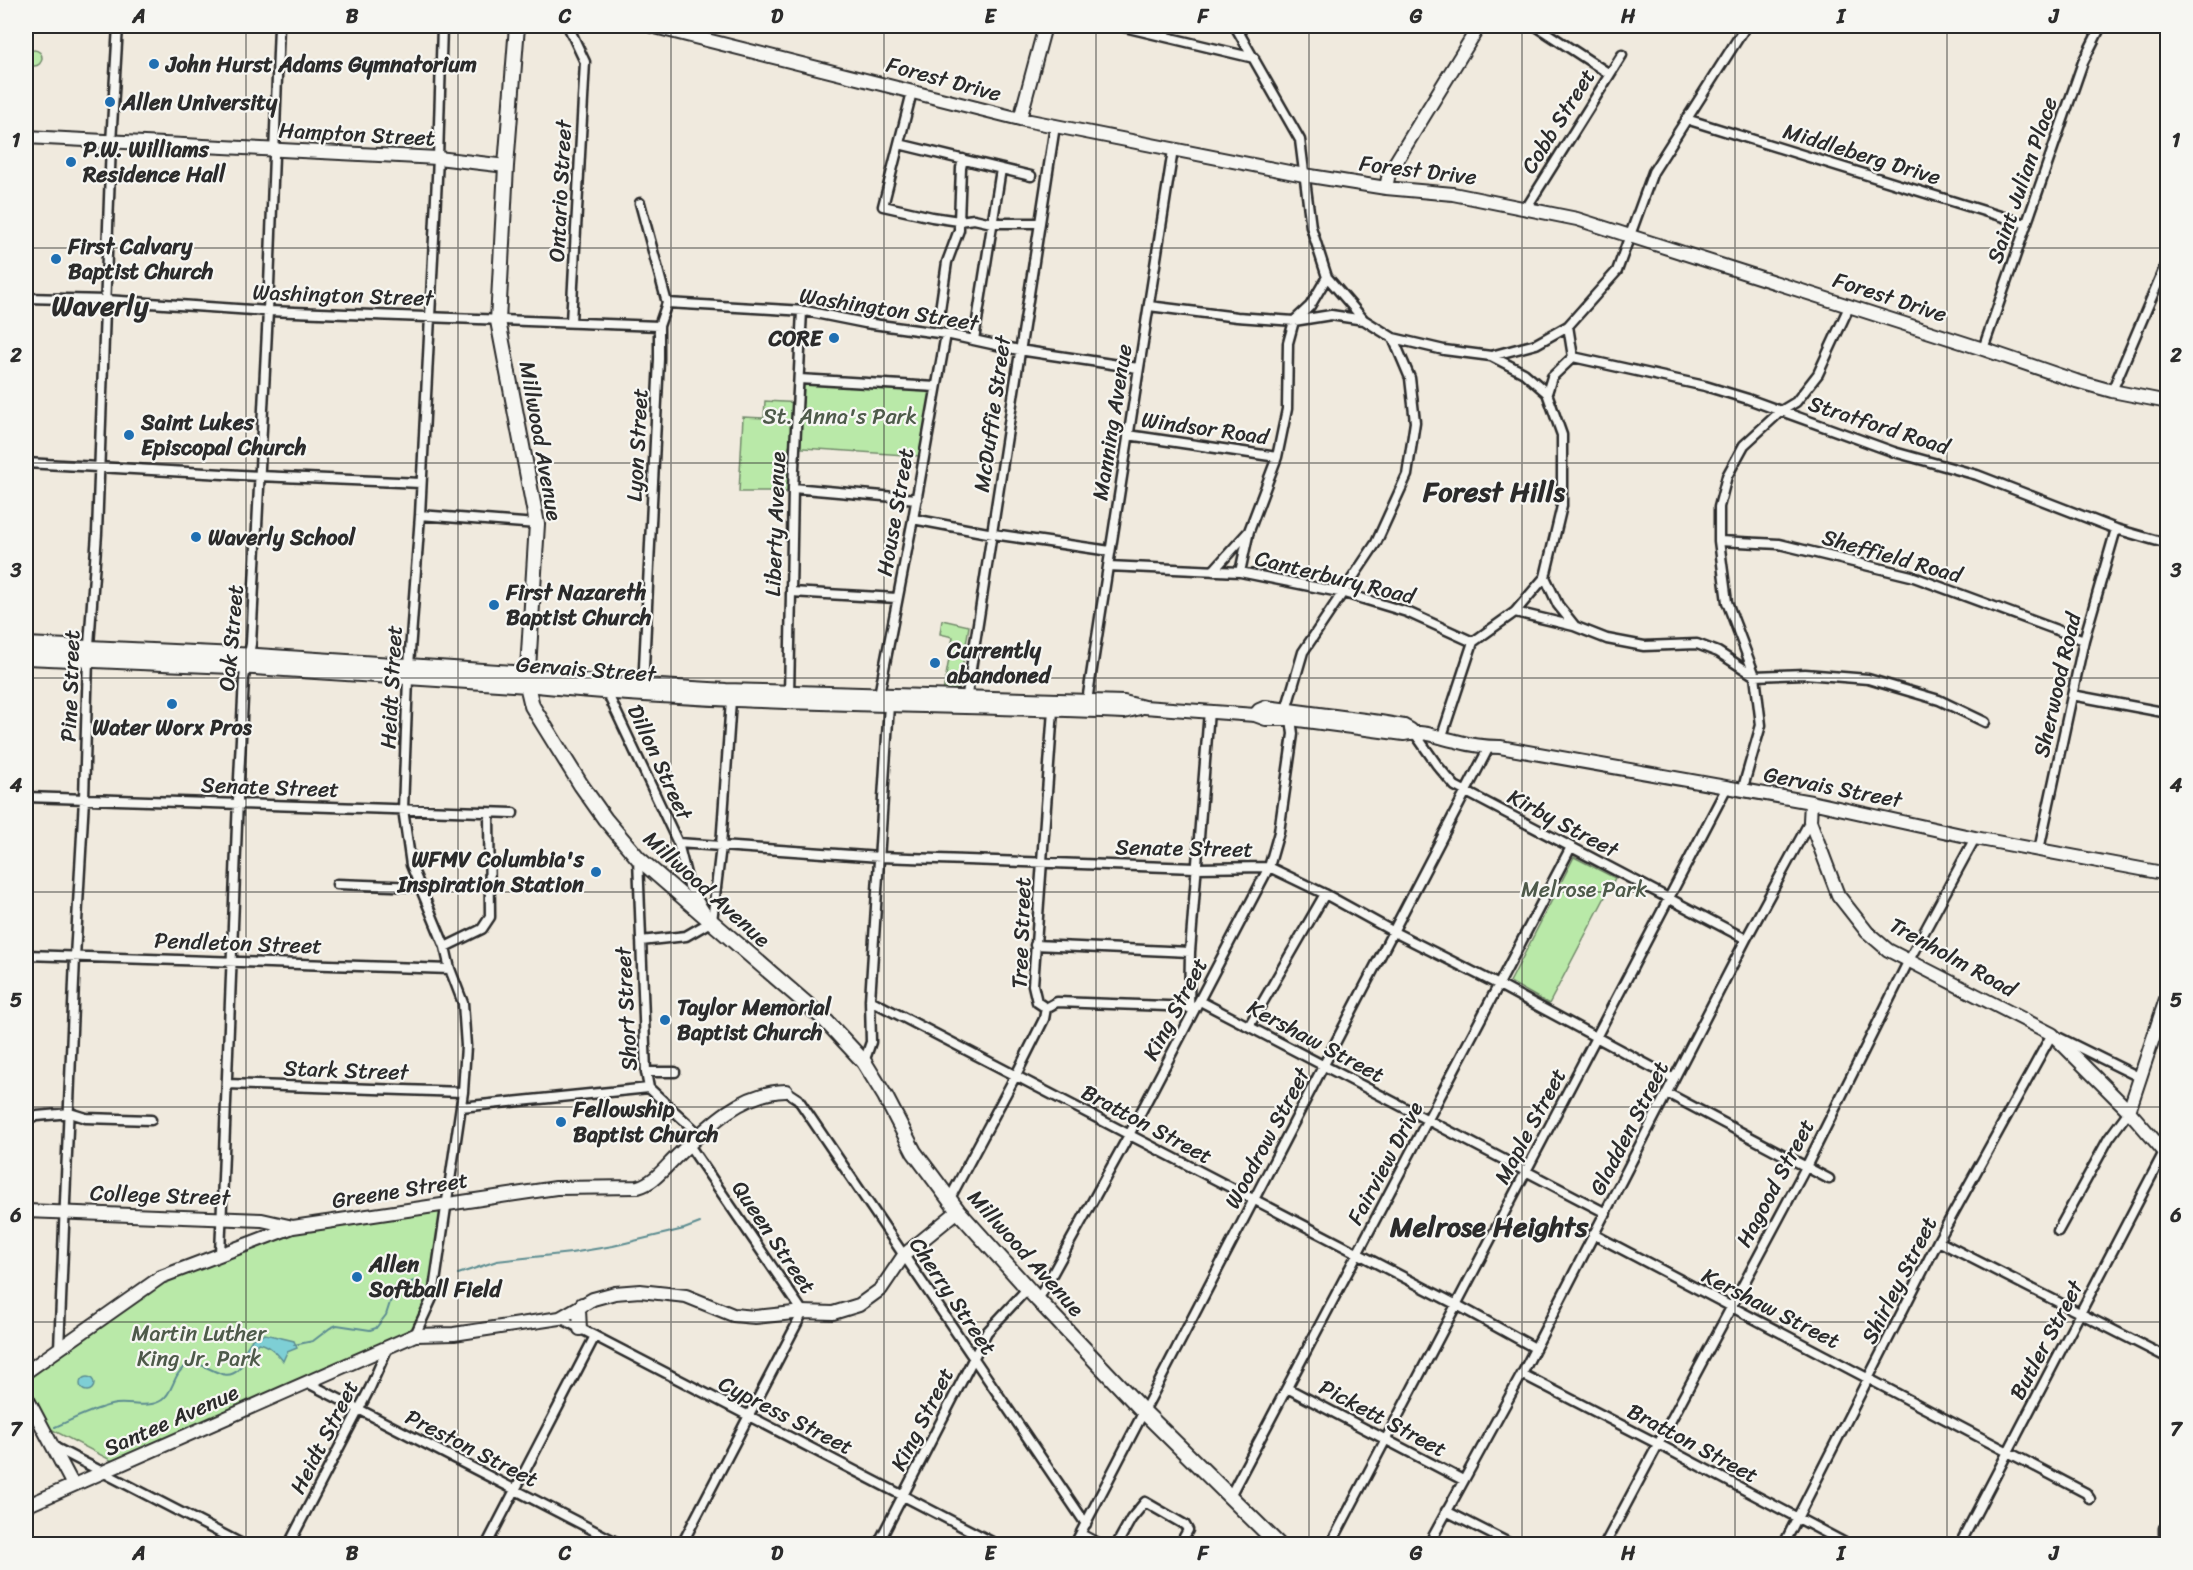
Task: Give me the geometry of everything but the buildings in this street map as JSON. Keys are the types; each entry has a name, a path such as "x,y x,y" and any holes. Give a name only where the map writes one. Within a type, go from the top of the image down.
{"main road":[{"name":"Millwood Avenue","path":"517,26 506,166 498,321 537,524 528,680 532,706 604,819 638,858 824,1019 864,1062 885,1096 914,1152 953,1205 1038,1300 1144,1412 1278,1545"},
{"name":"Forest Drive","path":"651,26 684,30 1020,120 1304,175 1386,188 1453,194 1527,207 1577,219 2076,381 2168,402"},
{"path":"1020,120 1045,26"},
{"path":"1386,188 1389,172 1479,26"},
{"name":"Hampton Street","path":"26,137 438,158 506,166"},
{"name":"Gervais Street","path":"26,645 88,653 247,661 399,676 409,672 643,690 789,697 889,705 1087,701 1124,702 1144,707 1255,715 1266,719 1288,714 1404,734 1414,732 1442,736 1454,741 1500,747 1811,802 1975,838 2168,874"},
{"name":"Gervais Street","path":"26,657 88,653"},
{"name":"Gervais Street","path":"643,690 731,700 879,695 1053,711 1124,712 1144,707"},
{"name":"Trenholm Road","path":"1811,802 1810,821 1838,895 1867,932 1888,950 2052,1035 2129,1111 2166,1154"},
{"path":"2129,1111 2164,1020 2168,993"},
{"name":"Greene Street","path":"26,1372 160,1277 293,1227 556,1188 648,1185 700,1135 736,1105 760,1095 786,1091"},
{"name":"Santee Avenue","path":"26,1506 416,1335 454,1334 560,1318 582,1304 615,1293 661,1292 686,1296 733,1315 755,1317 803,1312 833,1313 859,1305 880,1289 904,1256 953,1205"},
{"name":"College Street","path":"26,1211 262,1220 293,1227"},
{"path":"580,1329 579,1310 582,1304"},
{"path":"26,1395 73,1485"}],"street":[{"name":"Pine Street","path":"59,1349 75,957 84,799 88,653 98,533 111,143 118,26"},
{"name":"Oak Street","path":"220,1254 238,804 247,661 251,644 268,311 279,26"},
{"name":"Heidt Street","path":"416,1335 433,1296 463,1092 466,1046 463,1003 450,969 446,947 411,865 403,809 438,158 442,26"},
{"name":"Ontario Street","path":"568,26 585,62 571,322"},
{"path":"1120,26 1254,58"},
{"path":"1235,26 1300,140 1311,227 1327,277 1364,320 1393,338 1444,350 1491,356 1524,374 1546,393 1562,435 1562,506 1545,577 1515,612 1473,642 1442,736"},
{"path":"1536,26 1608,73"},
{"path":"1491,356 1536,344 1568,326 1617,272 1653,172 1746,26"},
{"name":"Saint Julian Place","path":"1983,349 2082,62 2101,26"},
{"name":"Cobb Street","path":"1527,207 1608,73 1622,55"},
{"path":"912,92 883,206 959,221 974,219 992,223 1039,223"},
{"name":"Middleberg Drive","path":"1686,119 2026,224"},
{"name":"McDuffie Street","path":"965,702 1055,126"},
{"path":"899,144 1031,176"},
{"name":"Manning Avenue","path":"1087,701 1173,150"},
{"path":"940,310 947,262 958,230 963,159"},
{"path":"974,340 1001,169"},
{"path":"640,202 667,303"},
{"path":"2112,391 2168,259"},
{"path":"1240,572 1249,531 1277,457 1287,409 1288,343 1294,321 1310,306 1327,277"},
{"name":"Washington Street","path":"26,298 106,300 268,311 659,326"},
{"name":"Washington Street","path":"667,303 802,311 865,323 946,334 1019,350 1138,368"},
{"name":"Lyon Street","path":"643,690 659,326 667,303"},
{"path":"1149,306 1294,321 1331,315 1364,320"},
{"path":"1742,790 1761,725 1755,676 1727,602 1719,541 1719,507 1727,476 1744,445 1781,411 1796,402 1818,374 1849,307"},
{"name":"Liberty Avenue","path":"789,697 793,488 802,311"},
{"path":"1546,393 1552,377 1573,357 1568,326"},
{"name":"House Street","path":"879,695 946,334"},
{"name":"King Street","path":"1038,1300 1269,867 1280,832 1293,734 1288,714 1302,652 1376,543 1407,475 1414,422 1410,378 1393,338"},
{"name":"Stratford Road","path":"1573,357 1705,386 1894,452 1977,475 2116,529 2168,544"},
{"path":"799,379 936,387"},
{"name":"Windsor Road","path":"1128,435 1277,457"},
{"path":"26,463 421,483"},
{"path":"793,488 916,499"},
{"path":"420,515 537,524"},
{"path":"913,519 993,534 1110,551"},
{"name":"Sherwood Road","path":"2039,850 2084,640 2116,529"},
{"path":"1213,571 1249,531"},
{"name":"Sheffield Road","path":"1719,541 1779,544 1911,576 2084,640"},
{"name":"Canterbury Road","path":"1108,566 1240,572 1344,593 1407,612 1473,642"},
{"path":"1545,577 1558,605 1574,626"},
{"path":"791,592 897,598"},
{"path":"1515,612 1574,626 1607,639 1644,646 1697,644 1718,652 1755,676 1805,674 1868,679 1939,700 1985,722"},
{"name":"Dillon Street","path":"605,687 678,843 689,886 712,921"},
{"path":"2072,695 2168,713"},
{"path":"641,941 686,936 712,921 721,846 731,700"},
{"path":"864,1062 871,1042 870,1000 889,705"},
{"name":"Tree Street","path":"953,1205 1044,1019 1046,1008 1038,1002 1033,985 1053,711"},
{"path":"1046,1008 1057,1002 1195,1005 1190,952 1209,711"},
{"name":"Kirby Street","path":"1414,732 1455,786 1746,939"},
{"name":"Woodrow Street","path":"1076,1545 1489,747"},
{"name":"Maple Street","path":"1331,1545 1727,788"},
{"name":"Senate Street","path":"26,797 513,813"},
{"path":"446,947 482,929 490,917 489,813"},
{"name":"Gladden Street","path":"1429,1545 1462,1480 1522,1374 1746,939 1810,821"},
{"name":"Hagood Street","path":"1605,1545 1806,1167 1909,960 1975,838"},
{"name":"Senate Street","path":"678,843 880,857 1196,868 1269,867 1499,985 1674,1079"},
{"name":"Fairview Drive","path":"1230,1496 1571,847"},
{"name":"Short Street","path":"638,858 646,1072 649,1088 700,1135"},
{"path":"337,884 419,887"},
{"path":"1249,1026 1325,894"},
{"path":"1035,945 1190,952"},
{"name":"Pendleton Street","path":"26,954 450,969"},
{"name":"Bratton Street","path":"870,1000 1457,1305 1535,1348"},
{"name":"Kershaw Street","path":"1195,1005 1249,1026 1606,1213"},
{"name":"Trenholm Road","path":"2052,1035 2141,1077"},
{"name":"Shirley Street","path":"1784,1545 1938,1240 2052,1035"},
{"path":"646,1072 675,1072"},
{"name":"Stark Street","path":"227,1084 463,1092"},
{"path":"461,1107 649,1088"},
{"name":"Cherry Street","path":"786,1091 798,1099 1086,1524"},
{"path":"1667,1093 1829,1179"},
{"path":"2058,1231 2109,1138 2129,1111"},
{"path":"26,1117 70,1113 86,1118 151,1120"},
{"name":"Queen Street","path":"682,1545 803,1312 689,1145"},
{"name":"Butler Street","path":"1960,1545 2166,1154"},
{"name":"Kershaw Street","path":"1593,1234 2086,1493 2090,1499"},
{"path":"1938,1240 2168,1358"},
{"name":"King Street","path":"878,1545 987,1332 1028,1288"},
{"name":"Cypress Street","path":"560,1318 996,1545"},
{"path":"487,1545 595,1336"},
{"name":"Heidt Street","path":"289,1545 389,1346"},
{"name":"Bratton Street","path":"1522,1374 1660,1444 1847,1545"},
{"name":"Preston Street","path":"308,1383 620,1545"},
{"name":"Pickett Street","path":"1287,1388 1462,1480"},
{"path":"54,1447 242,1545"},
{"path":"1117,1545 1131,1519 1145,1502 1185,1525 1188,1530 1180,1545"},
{"path":"1446,1511 1511,1545"},
{"path":"2168,1525 2164,1528 2164,1534 2168,1539"},
{"path":"1081,1534 1100,1545"}],"green space":[{"path":"34,50 40,52 42,58 40,64 34,66 28,64 26,58 28,52"},
{"name":"St. Anna's Park","path":"804,379 932,389 919,456 789,447 787,492 739,492 743,417 764,418 765,401 803,403"},
{"path":"942,620 969,626 958,692 943,692 953,637 940,634"},
{"name":"Melrose Park","path":"1574,857 1615,878 1549,1004 1510,982"},
{"name":"Martin Luther King Jr. Park","path":"445,1206 433,1296 415,1335 120,1465 41,1424 26,1396 26,1372 161,1277 293,1227"}],"water":[{"path":"265,1334 294,1341 297,1348 287,1352 283,1361 266,1345 258,1343 250,1353 245,1350 253,1338"},
{"path":"87,1377 92,1379 94,1384 92,1389 87,1391 82,1389 80,1384 82,1379"}],"waterway":[{"path":"458,1274 497,1261 613,1246 700,1223"},
{"path":"294,1345 313,1341 337,1325 370,1330 376,1328 386,1315 393,1293 398,1287 414,1281"},
{"path":"55,1427 93,1410 108,1406 157,1403 166,1397 178,1373 186,1366 199,1365 226,1375 232,1374 240,1368 249,1350"}],"place":[{"name":"John Hurst Adams Gymnatorium","path":"154,64"},
{"name":"Allen University","path":"110,102"},
{"name":"P.W. Williams Residence Hall","path":"71,162"},
{"name":"First Calvary Baptist Church","path":"56,259"},
{"name":"CORE","path":"834,338"},
{"name":"Saint Lukes Episcopal Church","path":"129,435"},
{"name":"Waverly School","path":"196,537"},
{"name":"First Nazareth Baptist Church","path":"494,605"},
{"name":"Currently abandoned","path":"935,663"},
{"name":"Water Worx Pros","path":"172,704"},
{"name":"WFMV Columbia's Inspiration Station","path":"596,872"},
{"name":"Taylor Memorial Baptist Church","path":"665,1020"},
{"name":"Fellowship Baptist Church","path":"561,1122"},
{"name":"Allen Softball Field","path":"357,1277"}],"district":[{"name":"Waverly","path":"100,305"},
{"name":"Forest Hills","path":"1494,491"},
{"name":"Melrose Heights","path":"1489,1226"}]}
